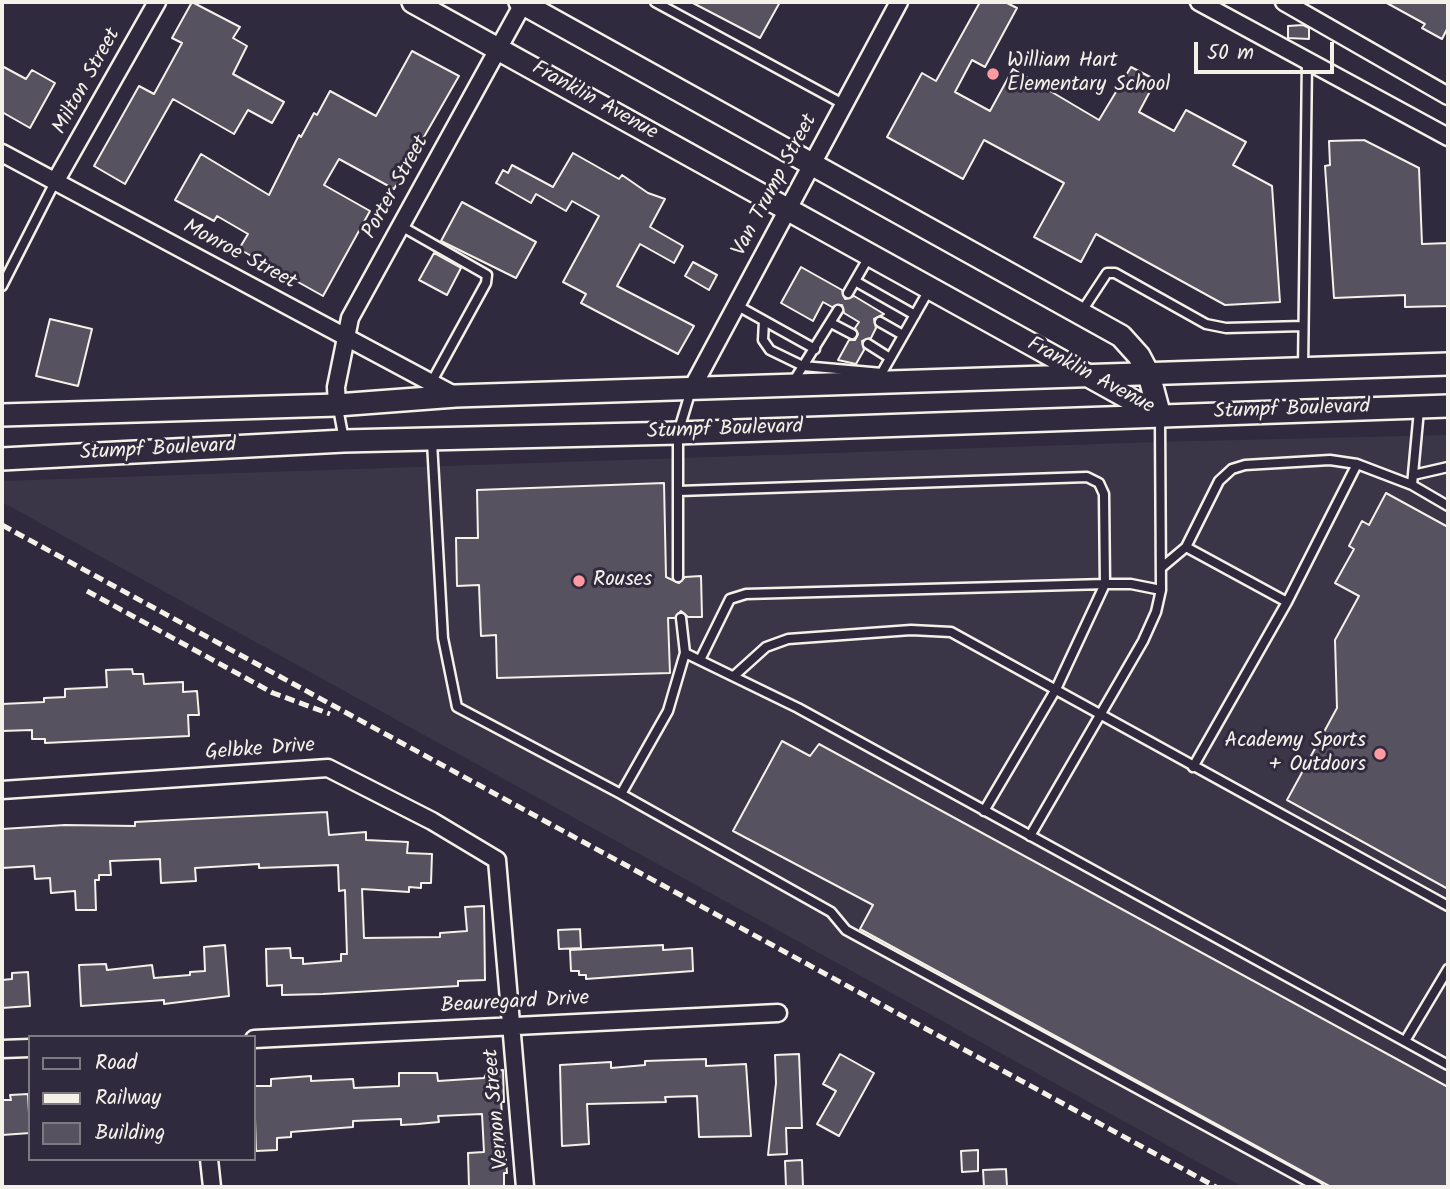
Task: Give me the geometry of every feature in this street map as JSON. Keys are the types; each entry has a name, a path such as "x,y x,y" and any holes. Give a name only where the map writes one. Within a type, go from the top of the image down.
{"main road":[{"name":"Franklin Avenue","path":"413,2 1087,378 1160,416"},
{"name":"Franklin Avenue","path":"522,2 1121,336 1139,356 1149,375 1160,416"},
{"name":"Stumpf Boulevard","path":"2,415 337,405 456,396 791,386 878,379 1087,378 1448,364"},
{"name":"Stumpf Boulevard","path":"2,459 345,441 678,433 1448,406"}],"street":[{"name":"Milton Street","path":"55,182 157,2"},
{"name":"Porter Street","path":"337,405 336,387 349,318 522,2"},
{"name":"Van Trump Street","path":"691,390 899,2"},
{"path":"1199,2 1448,137"},
{"path":"1284,2 1306,7 1448,96"},
{"name":"Monroe Street","path":"2,153 456,396"},
{"name":"Gelbke Drive","path":"2,790 328,768 432,821 497,860"},
{"name":"Vernon Street","path":"497,860 525,1187"},
{"name":"Beauregard Drive","path":"256,1039 778,1013"},
{"path":"2,1049 28,1048"},
{"path":"209,1161 212,1187"}],"lane":[{"path":"655,2 843,104"},
{"path":"1303,369 1307,60"},
{"path":"2,286 55,182"},
{"path":"400,226 487,275 486,283 431,383"},
{"path":"848,293 870,255"},
{"path":"1081,314 1107,273 1115,272 1206,324 1226,328 1303,326"},
{"path":"855,281 915,315"},
{"path":"764,321 763,340 770,350 803,366 878,379 930,289"},
{"path":"736,305 815,349"},
{"path":"791,386 838,310"},
{"path":"880,322 903,335"},
{"path":"831,323 852,334"},
{"path":"868,344 890,358"},
{"path":"678,577 678,433 691,390"},
{"path":"337,405 345,441"},
{"path":"1412,485 1419,407"},
{"path":"1030,836 1143,641 1156,612 1161,590 1160,416"},
{"path":"432,439 443,638 457,707 621,794 831,912 846,930 1318,1187"},
{"path":"1161,568 1186,547 1219,481 1231,469 1245,465 1330,460 1357,464 1412,485 1448,506"},
{"path":"1193,767 1287,602 1357,464"},
{"path":"1413,475 1448,467"},
{"path":"679,491 1087,477 1099,483 1104,494 1105,584 1056,690 984,811"},
{"path":"1186,547 1287,602"},
{"path":"700,660 730,599 746,594 1105,584 1131,584 1161,590"},
{"path":"621,794 668,711 685,653 681,618"},
{"path":"735,675 766,648 788,639 911,630 951,632 1448,906"},
{"path":"685,653 735,675 1448,1065"},
{"path":"1405,1041 1448,969"}],"shaded area":[{"path":"1448,435 1448,1187 1243,1187 2,502 2,481 1157,442"}],"building":[{"path":"192,2 240,27 233,38 247,46 233,74 284,102 272,123 248,110 234,134 173,99 125,184 94,166 139,86 154,94 182,43 172,38"},
{"path":"691,2 780,2 760,38"},
{"path":"980,2 1005,2 1017,8 985,67 972,60 955,92 990,111 1013,69 1099,120 1131,67 1156,80 1139,112 1174,131 1186,110 1246,142 1233,165 1272,186 1280,302 1225,305 1096,234 1081,262 1034,237 1064,183 984,140 963,179 887,137 922,73 936,81"},
{"path":"1385,2 1448,2 1448,27 1442,39 1422,28 1425,24"},
{"path":"1303,25 1309,28 1309,39 1288,38 1288,26"},
{"path":"412,51 459,76 394,189 339,159 324,185 370,211 323,296 239,249 248,234 217,216 214,221 175,200 201,154 269,195 299,135 301,137 314,113 317,115 330,91 376,116"},
{"path":"2,66 26,79 32,70 55,83 30,128 2,112"},
{"path":"1364,140 1419,168 1422,244 1448,243 1448,306 1405,307 1405,295 1334,298 1325,166 1330,165 1329,141"},
{"path":"573,153 619,179 622,175 648,193 665,199 650,227 683,246 674,263 640,244 617,286 694,326 678,354 581,303 586,294 563,282 599,216 572,201 566,211 536,194 531,203 496,183 503,170 508,173 512,165 553,187"},
{"path":"462,202 536,242 516,278 441,241"},
{"path":"434,253 461,268 447,295 419,280"},
{"path":"693,262 717,275 709,290 685,276"},
{"path":"801,267 842,290 845,299 854,296 884,314 874,319 876,328 871,338 862,341 864,350 856,364 838,360 849,340 855,340 858,334 855,328 859,322 844,313 842,305 832,307 823,302 813,321 781,303"},
{"path":"50,319 92,329 78,386 36,376"},
{"name":"Rouses","path":"664,483 666,577 679,583 685,577 701,576 702,617 688,617 681,611 675,618 668,618 670,673 497,678 496,635 481,636 479,585 457,586 456,538 478,538 477,490"},
{"name":"Academy Sports + Outdoors","path":"1386,493 1448,527 1448,889 1287,800 1337,708 1335,640 1359,596 1335,583 1354,549 1349,546 1362,521 1369,525"},
{"path":"132,669 133,674 143,674 144,684 183,682 183,692 197,691 199,715 188,715 189,736 45,743 45,739 32,739 32,730 2,731 2,704 44,702 44,698 65,697 65,689 107,687 106,670"},
{"path":"782,741 810,756 819,744 1448,1087 1448,1187 1331,1187 860,929 873,905 733,831"},
{"path":"327,812 329,835 366,832 366,840 408,842 407,853 432,854 431,883 421,883 421,888 409,887 409,892 362,889 364,938 440,937 440,933 467,931 465,907 484,906 485,980 458,981 458,986 323,994 282,995 282,985 267,986 266,949 290,948 291,958 303,958 303,964 341,961 341,954 347,954 345,890 339,891 338,865 259,868 259,864 195,868 196,881 161,883 160,859 110,861 111,875 99,875 99,880 95,880 96,910 76,910 75,891 51,893 50,878 35,879 34,866 2,868 2,829 65,825 135,826 135,822"},
{"path":"580,929 581,948 559,949 558,930"},
{"path":"225,945 229,996 164,1004 164,1000 81,1006 79,965 106,964 107,970 152,965 154,978 190,975 190,972 205,971 204,947"},
{"path":"663,945 663,950 692,948 693,971 586,979 586,975 579,975 579,971 571,971 570,950"},
{"path":"28,972 30,1006 2,1008 2,980 12,979 12,973"},
{"path":"799,1054 802,1128 786,1128 787,1154 768,1155 776,1083 775,1055"},
{"path":"840,1054 874,1073 839,1136 817,1124 836,1091 823,1084"},
{"path":"706,1059 706,1066 746,1064 751,1136 699,1137 697,1096 665,1097 666,1102 587,1104 589,1144 562,1146 560,1065 611,1062 611,1068 645,1065 645,1061"},
{"path":"503,1070 504,1102 501,1102 507,1173 504,1173 504,1187 469,1187 468,1153 484,1152 482,1114 438,1116 439,1122 401,1125 401,1119 353,1121 353,1127 291,1132 291,1137 277,1138 277,1150 256,1151 256,1086 271,1086 271,1079 311,1076 311,1081 353,1079 354,1088 399,1086 399,1073 437,1073 438,1081 484,1078 488,1071"},
{"path":"28,1094 28,1133 2,1135 2,1100 11,1100 10,1095"},
{"path":"978,1150 978,1171 962,1172 961,1151"},
{"path":"802,1160 803,1187 786,1187 785,1161"},
{"path":"1006,1169 1007,1187 984,1187 983,1170"}],"railway":[{"path":"2,525 1216,1187"},
{"path":"87,591 273,693 330,714"}],"place":[{"name":"William Hart Elementary School","path":"993,74"},
{"name":"Rouses","path":"579,581"},
{"name":"Academy Sports + Outdoors","path":"1380,754"}]}
